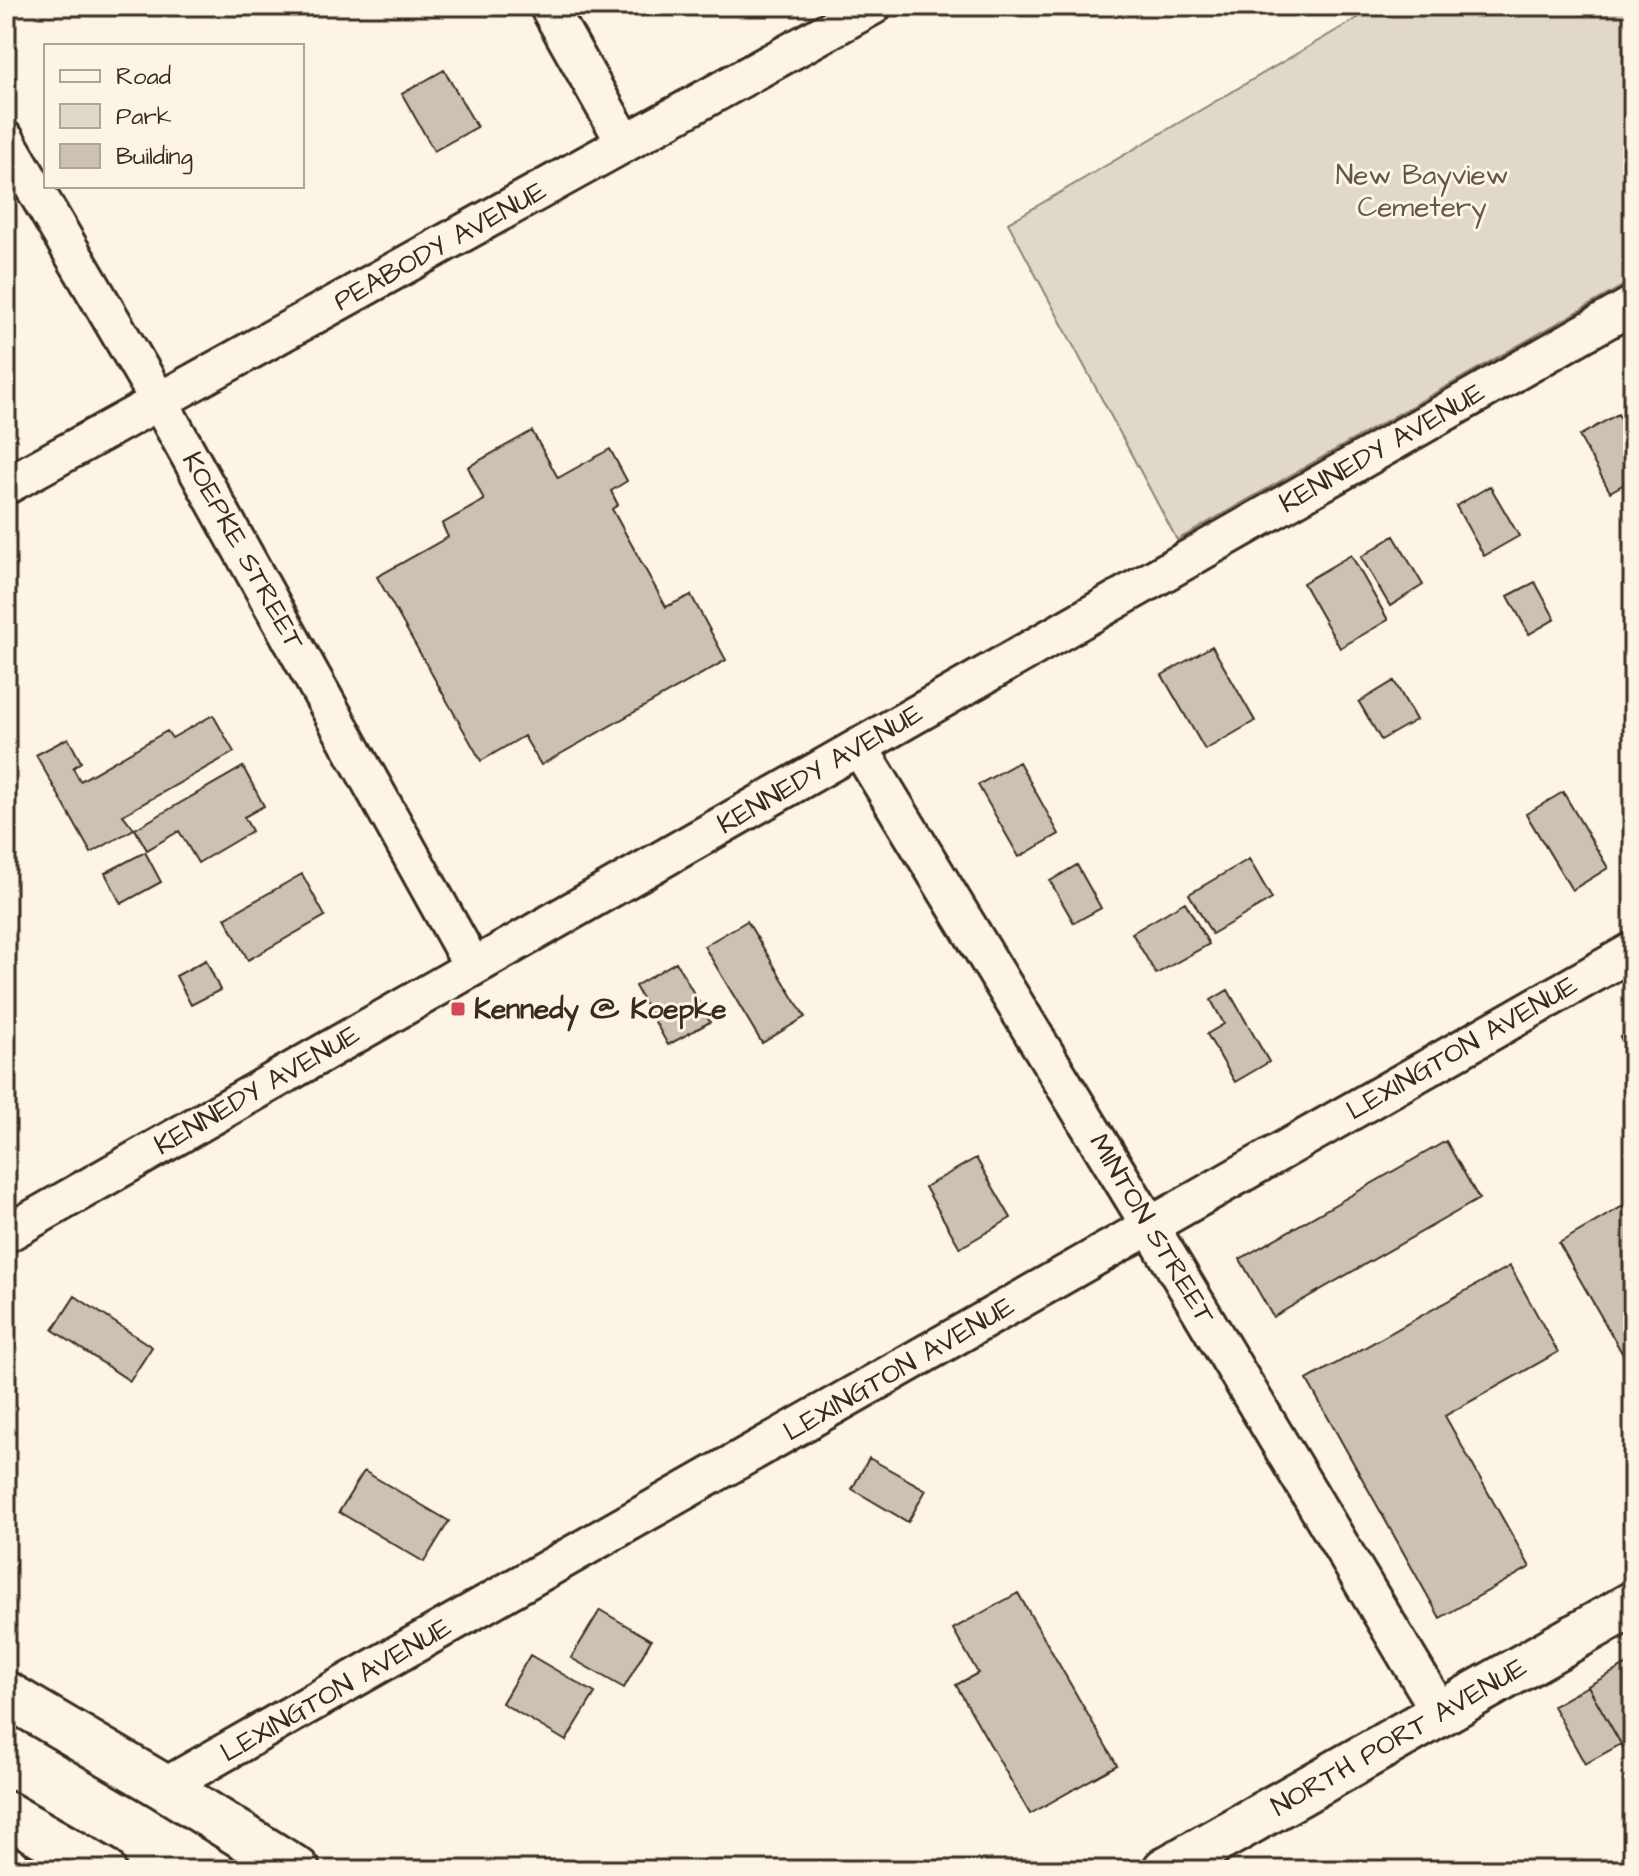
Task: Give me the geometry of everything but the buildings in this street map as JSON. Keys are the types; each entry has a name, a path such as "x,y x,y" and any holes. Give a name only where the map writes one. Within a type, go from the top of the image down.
{"main road":[{"name":"NORTH PORT AVENUE","path":"1165,1870 1633,1604"},
{"path":"6,1694 297,1870"},
{"path":"6,1814 103,1870"}],"street":[{"path":"548,6 625,143"},
{"name":"PEABODY AVENUE","path":"6,486 873,6"},
{"name":"KOEPKE STREET","path":"6,140 159,401 473,967"},
{"name":"KENNEDY AVENUE","path":"6,1234 1633,305"},
{"name":"MINTON STREET","path":"859,747 1441,1714"},
{"name":"LEXINGTON AVENUE","path":"164,1787 1633,951"}],"green space":[{"name":"New Bayview Cemetery","path":"1378,6 1633,6 1633,280 1177,540 1008,223"}],"place":[{"name":"Kennedy @ Koepke","path":"458,1009"}]}
